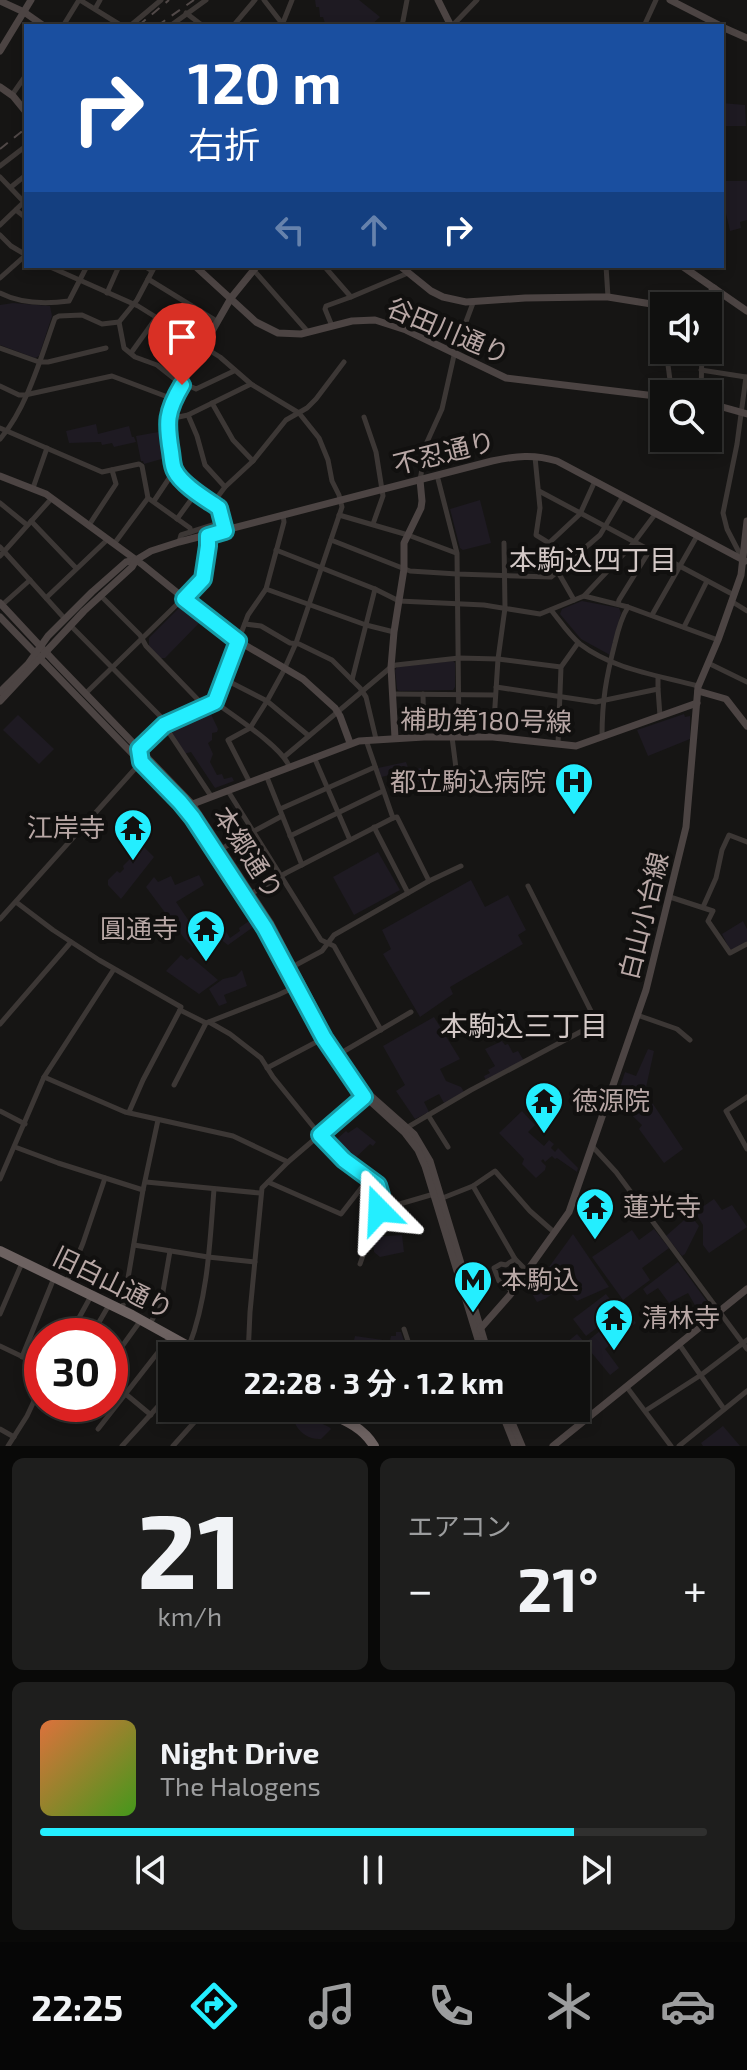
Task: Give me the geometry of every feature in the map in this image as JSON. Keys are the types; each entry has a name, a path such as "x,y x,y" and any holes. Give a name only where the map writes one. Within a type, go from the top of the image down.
{"highway":[{"name":"旧白山通り","path":"0,1251 182,1342"},
{"path":"347,1422 365,1433 374,1446"}],"main road":[{"path":"1,47 31,0"},
{"path":"438,0 451,24"},
{"path":"670,0 717,24"},
{"path":"0,1 41,24"},
{"path":"724,27 747,38"},
{"path":"0,87 24,109"},
{"name":"谷田川通り","path":"197,268 256,322 272,331 290,335 358,320 379,321 406,330 506,378 650,394"},
{"path":"225,531 219,508 196,493 174,471 168,419 174,399 203,347 252,268"},
{"path":"402,268 420,284 443,297 473,303 525,298 608,297 650,304"},
{"path":"685,268 747,311"},
{"path":"712,292 714,288"},
{"path":"722,407 744,413"},
{"name":"不忍通り","path":"0,701 68,622 126,562 179,542 520,455 557,461 745,561"},
{"path":"0,476 52,498 238,641 303,679 338,712 350,743"},
{"path":"395,738 391,667 394,632 404,569 404,543 421,508 420,480"},
{"name":"白山小台線","path":"479,1331 569,1212 637,1015 686,827 698,689 745,561 747,521"},
{"name":"不忍通り","path":"40,646 132,567 136,560"},
{"name":"本郷通り","path":"1,604 40,646 40,656 141,762 188,806 271,924 294,966 324,1038 365,1096 412,1141 425,1166 483,1342"},
{"name":"本郷通り","path":"1,620 85,694 139,749 221,849 360,1082 365,1096 408,1127 425,1150 437,1198"},
{"name":"不忍通り","path":"0,692 40,656"},
{"path":"698,689 726,699 747,726"},
{"name":"補助第180号線","path":"188,806 350,743 395,738 493,737 576,746 697,703"},
{"path":"553,1446 747,1289"},
{"name":"本郷通り","path":"479,1331 481,1342"},
{"path":"506,1422 515,1446"},
{"path":"512,1422 522,1446"}],"street":[{"path":"64,24 80,0 119,24"},
{"path":"95,9 100,0"},
{"path":"132,24 161,0"},
{"path":"172,24 206,0"},
{"path":"235,24 255,0"},
{"path":"264,0 282,24"},
{"path":"283,24 292,0"},
{"path":"402,24 407,0"},
{"path":"454,24 477,0"},
{"path":"645,24 656,0"},
{"path":"186,13 200,24"},
{"path":"12,95 24,78"},
{"path":"0,166 24,148"},
{"path":"0,177 24,200"},
{"path":"11,187 24,177"},
{"path":"0,225 24,202"},
{"path":"16,210 24,216"},
{"path":"0,235 24,254"},
{"path":"0,278 24,257"},
{"path":"52,268 133,304 220,357 251,384 299,413 319,438 328,460 342,507 296,643 285,669 250,728 228,740 249,781"},
{"path":"0,302 11,299 49,303 69,301 86,268"},
{"path":"107,293 118,268"},
{"path":"254,268 308,333"},
{"path":"329,268 351,297"},
{"path":"606,268 608,297"},
{"path":"0,439 25,395 55,318 82,315 102,324 119,322 154,269"},
{"path":"332,326 326,306 408,273"},
{"path":"148,279 218,322"},
{"path":"0,293 11,299"},
{"path":"420,480 427,442 442,409 454,354 473,303"},
{"path":"131,353 156,318"},
{"path":"119,322 124,348 135,357 157,365 183,384 196,389 234,371"},
{"path":"0,348 39,362 106,348"},
{"path":"215,505 225,487 253,461 286,420 316,399 344,362"},
{"path":"701,364 701,380"},
{"path":"701,370 746,377 744,413 723,513 727,529 745,561"},
{"path":"0,386 25,395 112,376 174,399"},
{"path":"168,419 188,415 251,384"},
{"path":"212,403 233,440 253,461"},
{"path":"188,415 205,465 225,487"},
{"path":"364,417 376,452 383,498 373,524"},
{"path":"0,428 102,472 139,464 151,499 190,528 191,532"},
{"path":"33,488 47,448"},
{"path":"535,456 540,508 536,535 549,543 558,572 574,600"},
{"path":"89,525 116,484 112,470"},
{"path":"46,598 76,568 111,541 174,471"},
{"path":"437,475 457,553 457,776"},
{"path":"549,543 580,514 595,481"},
{"path":"539,491 707,581 747,611"},
{"path":"177,519 196,493"},
{"path":"331,540 404,569 551,577 600,535 623,496"},
{"path":"52,498 1,552 161,717 211,796"},
{"path":"0,503 29,523 76,568"},
{"path":"276,550 399,601 505,608 540,614 584,596 635,542 656,513"},
{"path":"0,919 141,762 139,749 164,725 215,702 248,615 266,589 284,522 283,515"},
{"path":"339,515 457,553"},
{"path":"179,542 181,535 222,522"},
{"path":"85,694 203,579 208,536"},
{"path":"652,615 697,536"},
{"path":"493,737 505,608 504,543"},
{"path":"618,604 650,550"},
{"path":"1,604 30,580"},
{"path":"684,627 707,581"},
{"path":"266,589 394,632"},
{"path":"352,680 375,589"},
{"path":"100,595 205,707"},
{"path":"584,596 628,607 718,640"},
{"path":"602,737 602,702 622,618 628,607"},
{"path":"551,610 578,643 611,661 698,689"},
{"path":"245,624 261,626 290,643 332,660 366,697 376,739"},
{"path":"558,744 561,667 578,643"},
{"path":"284,757 391,667 459,658 498,659 561,667"},
{"path":"708,663 746,679"},
{"path":"658,678 660,716"},
{"path":"224,679 267,701 309,736"},
{"path":"392,694 496,691 602,702 658,689"},
{"path":"423,694 424,737"},
{"path":"215,702 284,757 289,766"},
{"path":"366,740 393,818"},
{"path":"314,757 350,840"},
{"path":"280,809 375,767"},
{"path":"266,775 302,865"},
{"path":"228,790 321,940 334,946 381,1030"},
{"path":"290,836 383,791"},
{"path":"221,849 282,816"},
{"path":"248,895 397,817 429,881"},
{"path":"374,827 408,893"},
{"path":"703,907 729,835 747,842"},
{"path":"294,966 322,951 334,935 461,866"},
{"path":"408,1127 597,1023 528,886"},
{"path":"670,897 713,911 708,921 730,953 747,944"},
{"path":"16,902 71,942 181,1007 129,1112"},
{"path":"0,1024 71,942"},
{"path":"0,1179 44,1077 114,969"},
{"path":"174,1085 208,1022 300,984"},
{"path":"180,1010 208,1022 261,1058 320,1135 344,1160 378,1185 381,1195 379,1210 360,1264"},
{"path":"341,1053 411,1012"},
{"path":"637,1015 677,1029 690,1040"},
{"path":"267,1068 324,1038"},
{"path":"44,1077 129,1112 233,1136 288,1162"},
{"path":"249,1342 260,1193 288,1162 365,1096"},
{"path":"747,1097 726,1111 747,1149"},
{"path":"0,1111 25,1124"},
{"path":"428,1115 448,1147"},
{"path":"121,1310 128,1292 143,1190 158,1120"},
{"path":"592,1146 616,1172 746,1345 645,1411"},
{"path":"15,1147 143,1190"},
{"path":"379,1210 437,1198 473,1186 495,1171 530,1211 555,1233"},
{"path":"66,1284 105,1178"},
{"path":"268,1182 341,1214 369,1178"},
{"path":"145,1182 260,1193"},
{"path":"473,1186 515,1259 527,1271"},
{"path":"191,1342 197,1326 208,1257 214,1189"},
{"path":"134,1245 255,1262"},
{"path":"128,1342 161,1303 170,1251"},
{"path":"512,1291 499,1281 494,1268 515,1259"},
{"path":"0,1314 22,1263"},
{"path":"0,1346 22,1357 54,1278"},
{"path":"79,1318 91,1296"},
{"path":"101,1318 109,1305"},
{"path":"404,1329 408,1342"},
{"path":"128,1391 171,1336"},
{"path":"679,1343 724,1409"},
{"path":"626,1386 671,1446"},
{"path":"679,1446 747,1391"},
{"path":"128,1396 151,1415"},
{"path":"122,1446 158,1407"},
{"path":"8,1446 24,1418"},
{"path":"98,1429 104,1422"},
{"path":"173,1446 194,1422"},
{"path":"0,1429 14,1437"}],"shaded area":[{"path":"315,0 359,0 380,17 372,24 325,24 320,17 319,7 316,7"},
{"path":"724,103 745,105 746,126 724,126"},
{"path":"724,181 747,181 747,220 740,222 741,228 730,231 724,205"},
{"path":"0,305 50,306 52,316 39,356 35,358 0,345"},
{"path":"96,424 98,434 129,426 136,442 114,447 112,443 102,445 101,442 69,443 66,431"},
{"path":"164,431 165,458 144,464 136,436"},
{"path":"480,500 491,543 463,550 450,509"},
{"path":"582,601 619,608 621,613 610,655 581,639 560,614 562,609"},
{"path":"182,605 202,620 165,658 161,658 149,646 149,638"},
{"path":"453,661 453,690 397,689 397,667"},
{"path":"208,708 218,729 212,733 212,740 208,743 213,754 210,762 217,775 222,774 224,779 232,777 234,781 215,788 191,752 184,754 166,726"},
{"path":"684,714 685,717 690,716 690,739 648,756 637,730"},
{"path":"18,715 54,749 39,764 3,730"},
{"path":"406,762 409,770 421,768 423,781 401,785 399,778 406,776 403,768 394,770 395,774 381,777 378,768"},
{"path":"142,845 154,857 121,899 108,885 108,880 124,869 123,866 131,858 130,854"},
{"path":"378,852 400,890 354,915 333,877"},
{"path":"199,875 204,885 176,902 197,933 212,924 210,915 215,911 221,918 215,924 220,932 225,930 230,938 252,919 256,925 228,945 207,929 208,932 193,947 146,887 154,877 158,882 171,876 175,885"},
{"path":"471,880 485,907 508,895 526,930 518,935 523,944 450,987 453,994 420,1017 383,954 391,949 382,930"},
{"path":"743,921 747,929 747,943 730,950 722,934"},
{"path":"181,955 187,960 191,957 218,980 199,994 166,971"},
{"path":"242,970 247,986 224,995 227,1003 219,1006 209,989"},
{"path":"434,1017 460,1059 440,1069 446,1081 461,1087 464,1092 444,1103 439,1094 424,1102 429,1112 415,1119 396,1091 405,1085 383,1046"},
{"path":"502,1041 513,1053 518,1051 524,1061 486,1081 484,1076 495,1066 485,1049"},
{"path":"648,1049 654,1051 645,1092 683,1149 664,1163 639,1129 642,1125 616,1100 625,1072 636,1076"},
{"path":"522,1111 535,1125 528,1132 544,1146 549,1140 554,1144 551,1148 555,1152 558,1148 578,1168 577,1172 552,1156 545,1162 543,1159 541,1161 546,1166 545,1170 536,1178 522,1164 524,1159 499,1133"},
{"path":"357,1127 376,1142 351,1162 337,1151 341,1144 337,1139"},
{"path":"714,1199 722,1210 732,1205 747,1227 709,1253 703,1245 703,1225 695,1212"},
{"path":"690,1215 699,1226 682,1256 666,1236"},
{"path":"654,1229 669,1248 642,1268 650,1280 623,1300 592,1257 632,1230 639,1240"},
{"path":"573,1234 609,1287 577,1301 564,1286 537,1302 531,1292"},
{"path":"402,1235 404,1252 380,1257 374,1252 373,1237"},
{"path":"678,1262 714,1311 698,1322 691,1311 696,1307 688,1293 669,1303 658,1288 647,1295 643,1289"},
{"path":"606,1294 619,1311 586,1336 573,1319"},
{"path":"626,1310 636,1323 605,1349 619,1368 610,1375 590,1353 590,1342 586,1342"},
{"path":"396,1332 401,1332 404,1342 354,1342 355,1336 390,1341 391,1336 396,1336"},
{"path":"577,1334 584,1342 567,1342"},
{"path":"319,1422 331,1429 317,1439 302,1433 295,1423"},
{"path":"723,1426 740,1446 703,1446 701,1443"}],"railway":[{"path":"140,24 169,0"},
{"path":"160,24 194,0"},
{"path":"0,149 24,130"}],"place":[{"name":"都立駒込病院","path":"574,816"},
{"name":"江岸寺","path":"133,862"},
{"name":"圓通寺","path":"206,963"},
{"name":"徳源院","path":"544,1135"},
{"name":"蓮光寺","path":"595,1241"},
{"name":"本駒込","path":"473,1314"},
{"name":"清林寺","path":"614,1352"}],"district":[{"name":"本駒込四丁目","path":"593,560"},
{"name":"本駒込三丁目","path":"524,1026"}],"route":[{"path":"182,385 168,414 174,471 196,493 219,508 225,531 208,536 203,579 184,599 238,641 215,702 160,728 139,749 141,762 193,818 273,940 324,1038 364,1097 320,1135 344,1160 378,1185 381,1195 379,1210"}]}
